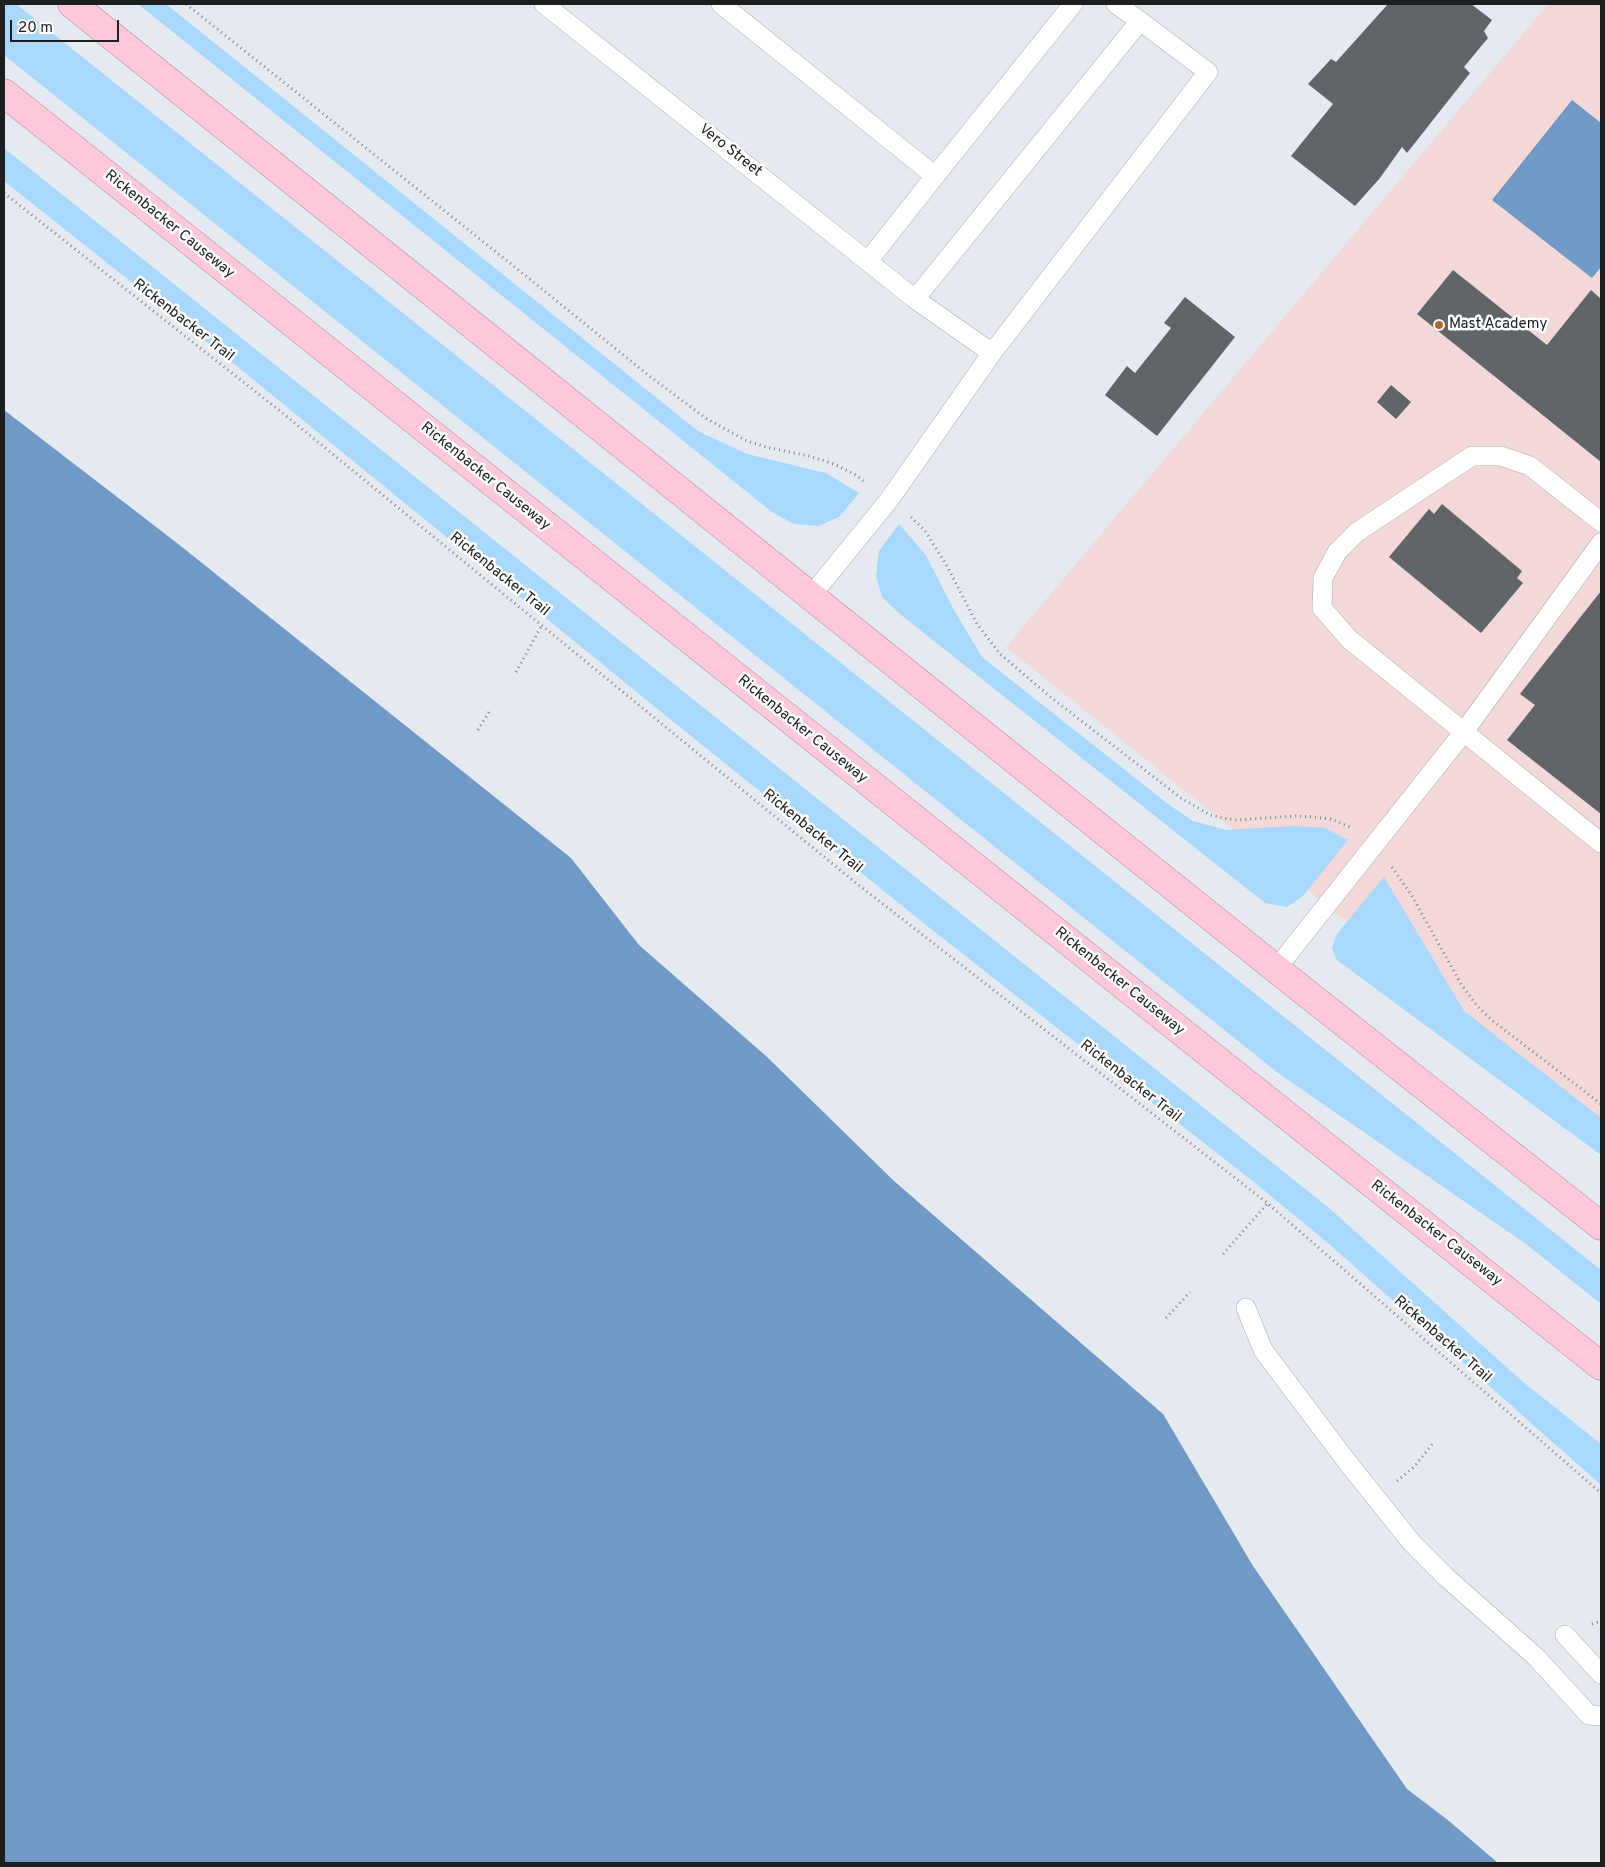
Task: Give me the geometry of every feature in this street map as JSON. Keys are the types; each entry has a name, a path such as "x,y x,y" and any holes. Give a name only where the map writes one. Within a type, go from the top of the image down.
{"main road":[{"path":"72,4 1276,969 1601,1226"},
{"name":"Rickenbacker Causeway","path":"4,93 1601,1366"}],"lane":[{"name":"Vero Street","path":"544,4 915,299 992,352"},
{"path":"721,4 935,176"},
{"path":"868,261 1073,4"},
{"path":"811,596 888,500 992,352 1208,72 1116,4"},
{"path":"915,299 1140,21"},
{"path":"1601,522 1530,466 1501,456 1472,456 1357,532 1337,552 1323,578 1322,608 1349,639 1601,843"},
{"path":"1276,969 1463,733 1601,543"},
{"path":"1246,1308 1263,1350 1412,1544 1536,1657 1589,1715 1601,1716"},
{"path":"1566,1635 1601,1674"}],"path":[{"path":"186,4 648,375 707,419 752,443 828,462 846,469 866,482"},
{"name":"Rickenbacker Trail","path":"4,193 285,415 856,883 1268,1203 1601,1493"},
{"path":"910,517 925,531 947,566 977,624 1000,654 1053,700 1181,798 1210,815 1223,818 1236,820 1297,816 1314,817 1331,819 1356,830"},
{"path":"516,672 542,625"},
{"path":"478,730 491,709"},
{"path":"1394,870 1412,896 1461,984 1478,1007 1493,1021 1601,1104"},
{"path":"1224,1254 1268,1203"},
{"path":"1166,1318 1190,1292"},
{"path":"1393,1484 1403,1478 1414,1467 1434,1442"}],"shaded area":[{"path":"4,4 16,4 1601,1270 1601,1304 1526,1244 1278,1073 4,55"},
{"path":"138,4 166,4 698,431 747,454 826,473 859,493 839,517 818,526 794,524 772,512"},
{"name":"Mast Academy","path":"1548,4 1601,4 1601,1126 1006,647"},
{"path":"1572,100 1601,123 1601,267 1592,278 1492,200"},
{"path":"4,148 1329,1208 1522,1381 1601,1444 1601,1485 1328,1243 1255,1183 931,929 223,355 4,181"},
{"path":"4,410 177,543 571,858 639,945 766,1056 894,1181 1163,1414 1253,1566 1407,1789 1449,1821 1498,1863 4,1863"},
{"path":"899,524 925,554 954,610 982,657 1168,804 1193,821 1226,830 1293,826 1325,828 1348,840 1303,896 1287,907 1265,903 901,615 882,597 876,576 879,551"},
{"path":"1384,877 1464,1011 1601,1118 1601,1155 1337,960 1332,949 1336,935"}],"building":[{"path":"1388,4 1471,4 1492,20 1484,31 1488,38 1464,67 1470,73 1407,153 1402,147 1380,178 1355,206 1291,156 1333,104 1308,84 1331,59 1336,62"},
{"path":"1453,270 1547,345 1591,290 1601,299 1601,462 1417,314"},
{"path":"1185,297 1235,337 1157,436 1105,395 1127,366 1135,373 1171,328 1164,323"},
{"path":"1391,385 1411,402 1396,419 1377,402"},
{"path":"1442,504 1522,571 1517,578 1523,583 1481,633 1389,557 1429,509 1434,514"},
{"path":"1601,591 1601,814 1507,740 1535,705 1520,694"}],"place":[{"name":"Mast Academy","path":"1439,325"}]}
